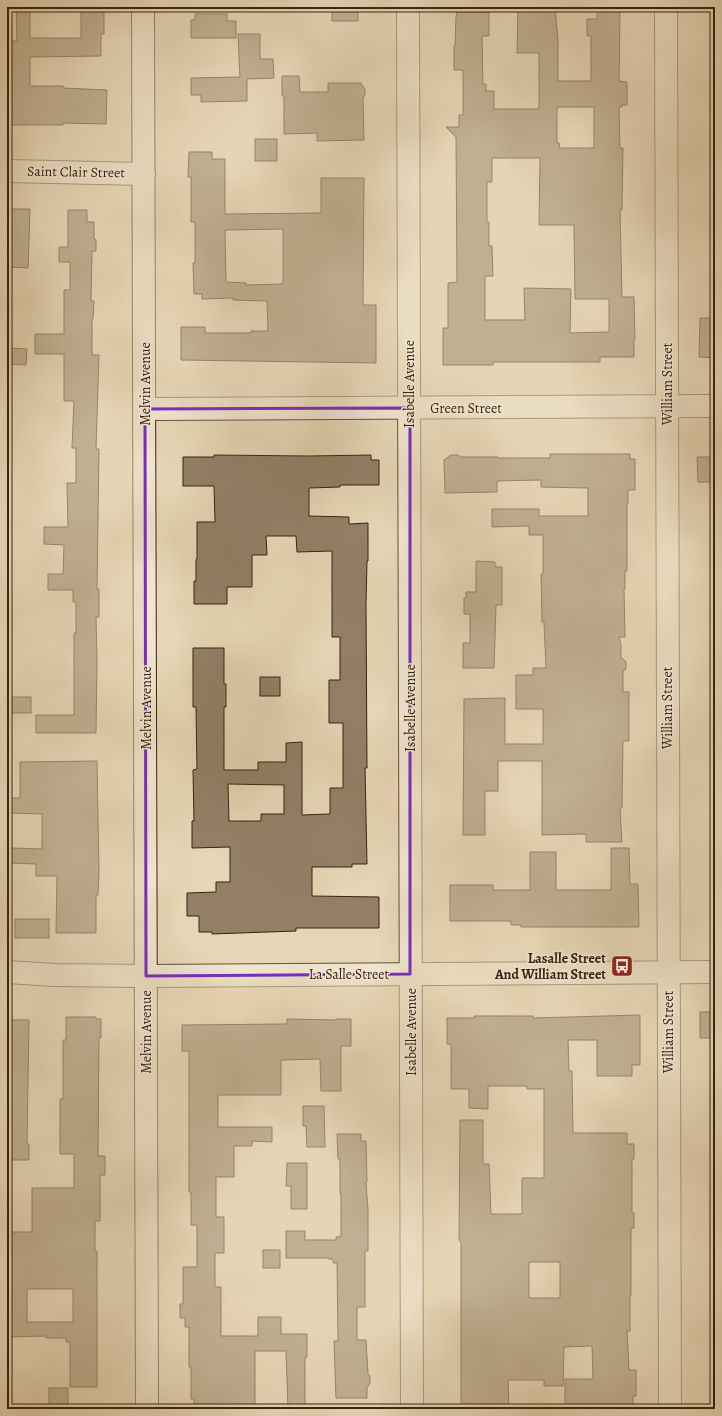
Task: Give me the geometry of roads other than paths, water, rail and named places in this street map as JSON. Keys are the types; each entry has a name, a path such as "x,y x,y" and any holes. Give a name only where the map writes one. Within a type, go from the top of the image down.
{"street":[{"name":"Melvin Avenue","path":"143,7 147,1409"},
{"name":"Isabelle Avenue","path":"408,7 412,1409"},
{"name":"William Street","path":"666,7 670,1409"},
{"name":"Saint Clair Street","path":"7,171 144,174"},
{"name":"Green Street","path":"145,410 715,406"},
{"name":"La Salle Street","path":"7,972 55,976 146,976 715,972"}],"place":[{"name":"Lasalle Street And William Street","path":"622,966"}]}
